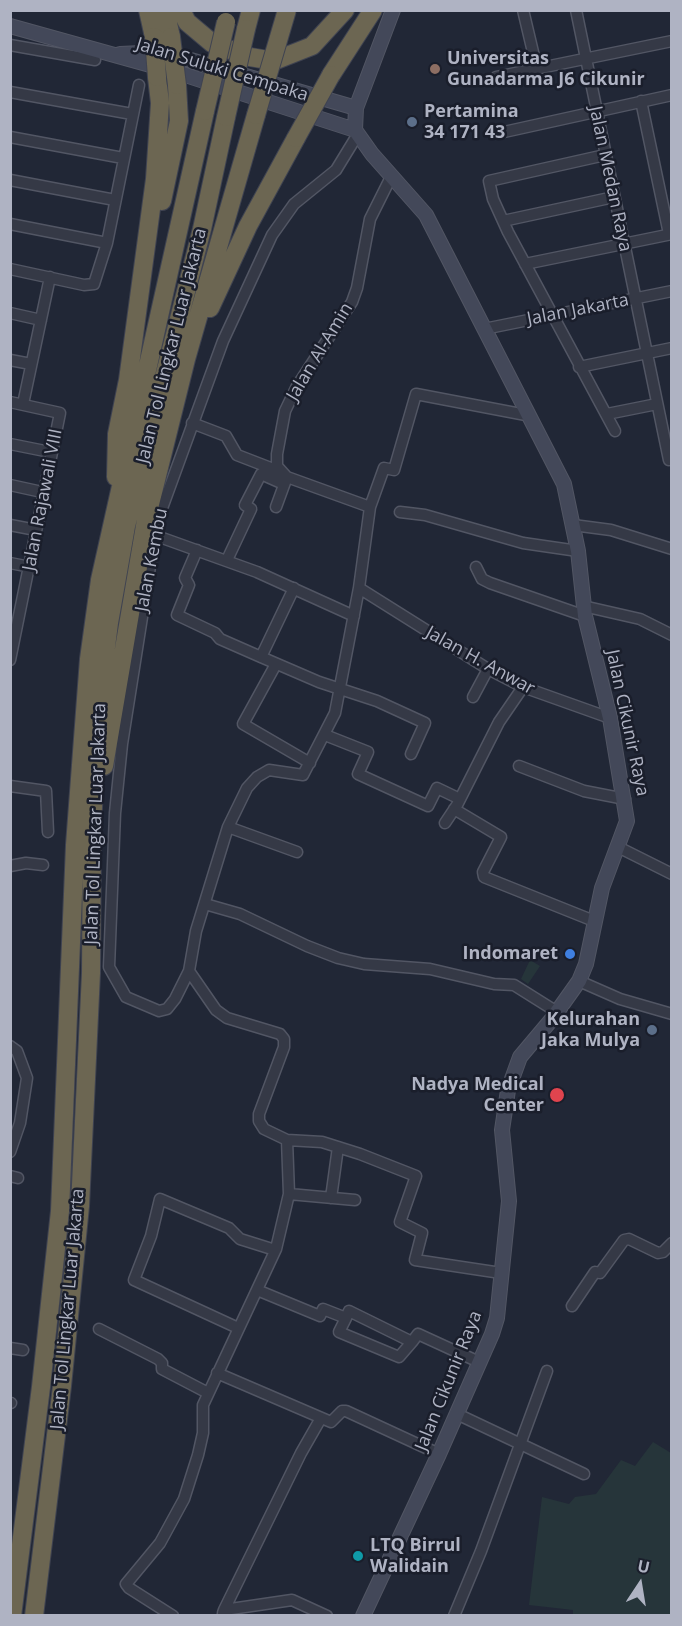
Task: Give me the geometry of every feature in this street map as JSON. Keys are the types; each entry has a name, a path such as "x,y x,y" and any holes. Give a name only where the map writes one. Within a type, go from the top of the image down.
{"highway":[{"path":"139,299 150,260 179,122 178,79 162,37 148,10"},
{"path":"117,500 117,434 139,299 155,179 159,103 157,77 165,10"},
{"path":"181,10 187,22 212,43 250,57 274,61 312,46 345,10"},
{"name":"Jalan Tol Lingkar Luar Jakarta","path":"34,1616 62,1386 80,1206 91,973 92,830 97,719 109,623 126,526 202,229 251,10"},
{"path":"92,830 146,520 186,359 287,10"},
{"path":"186,359 248,226 331,75 373,10"},
{"name":"Jalan Tol Lingkar Luar Jakarta","path":"12,1616 41,1387 60,1211 81,738 100,580 117,500 149,373 227,16"}],"street":[{"path":"356,132 356,108 393,10"},
{"path":"524,10 537,69"},
{"name":"Jalan Medan Raya","path":"576,10 669,460"},
{"path":"10,26 112,55"},
{"path":"496,78 672,41"},
{"path":"10,45 95,60"},
{"name":"Jalan Suluki Cempaka","path":"112,55 163,52 182,56 356,108"},
{"name":"Jalan Suluki Cempaka","path":"112,55 178,79 356,132"},
{"path":"178,79 182,56"},
{"path":"10,269 88,286 94,284 107,243 139,85"},
{"path":"10,92 132,114"},
{"path":"504,132 672,95"},
{"path":"525,264 670,234 641,102"},
{"name":"Jalan Cikunir Raya","path":"356,132 391,177 426,215 526,415 564,484 578,551 584,611 609,718 625,799 627,821 602,888 586,963 579,981 557,1012 519,1057 506,1100 502,1130 509,1202 497,1318 457,1414 363,1616"},
{"name":"Jalan Kembu","path":"189,971 170,1006 159,1011 126,997 109,967 112,866 122,744 154,535 223,341 272,235 294,204 336,170 356,132"},
{"path":"10,137 123,158"},
{"path":"605,155 489,180 503,220 525,264 615,431"},
{"name":"Jalan Al-Amin","path":"284,474 277,466 277,454 285,411 303,376 352,302 357,288 370,219 391,177"},
{"path":"10,180 116,200"},
{"path":"503,220 614,196"},
{"path":"10,224 107,243"},
{"path":"10,402 22,404 50,278"},
{"name":"Jalan Jakarta","path":"484,329 672,291"},
{"path":"10,313 41,320"},
{"path":"579,367 672,348"},
{"path":"10,360 31,364"},
{"path":"501,1273 415,1260 422,1233 400,1222 416,1176 338,1147 304,1139 287,1140 264,1129 259,1121 260,1108 284,1047 284,1039 280,1034 227,1018 216,1010 189,971 196,931 228,827 247,788 256,777 269,770 303,775 335,713 342,689 370,507 384,468 394,470 416,394 526,415"},
{"name":"Jalan Rajawali VIII","path":"10,660 23,606 42,492 59,411 22,404"},
{"path":"607,414 657,404"},
{"path":"192,423 226,436 237,455 370,507"},
{"path":"10,444 50,452"},
{"path":"227,560 251,509 245,505 261,474 279,482 284,474"},
{"path":"276,507 284,474"},
{"path":"10,485 42,492"},
{"path":"400,512 425,515 523,543 578,551"},
{"path":"10,525 36,530"},
{"path":"573,525 611,530 672,549"},
{"path":"154,535 227,560 354,616"},
{"path":"197,550 185,578 189,585 177,615 215,633 220,639 276,664 377,701 425,723 411,754"},
{"path":"10,563 30,567"},
{"path":"476,567 482,579 490,583 584,611 640,619 672,635"},
{"path":"261,657 294,588"},
{"name":"Jalan H. Anwar","path":"359,588 488,669 523,687 609,718"},
{"path":"10,604 23,606"},
{"path":"276,664 243,724 310,764"},
{"path":"473,698 488,669"},
{"path":"445,823 460,799 499,722 523,687"},
{"path":"325,735 368,752 358,774 428,806 437,788 460,799"},
{"path":"519,766 584,791 625,799"},
{"path":"10,786 46,790 48,832"},
{"path":"454,810 501,837 483,872 484,877 594,921"},
{"path":"228,827 297,852"},
{"path":"618,847 672,874"},
{"path":"10,866 26,863 43,865"},
{"path":"205,904 240,914 338,958 364,964 430,969 494,984 514,985 557,1012"},
{"path":"579,981 620,999 672,1014"},
{"path":"10,1046 17,1051 27,1078 22,1114 10,1152"},
{"path":"173,1616 126,1584 160,1543 184,1499 203,1433 203,1406 275,1250 289,1194 287,1140"},
{"path":"331,1198 338,1147"},
{"path":"289,1194 355,1200"},
{"path":"238,1328 134,1280 147,1247 160,1199 229,1228 240,1239 275,1250"},
{"path":"572,1306 595,1272 600,1273 624,1240 629,1239 658,1253 663,1252 672,1243"},
{"path":"257,1290 320,1316 323,1309 346,1318"},
{"path":"412,1342 349,1311 339,1332 399,1357 412,1342 418,1334 479,1362"},
{"path":"99,1329 158,1359 162,1363 162,1369 208,1393"},
{"path":"10,1348 23,1350"},
{"path":"454,1616 547,1371"},
{"path":"217,1373 331,1422 342,1411 346,1411 439,1454"},
{"path":"457,1414 584,1474"},
{"path":"223,1613 301,1453 321,1418"},
{"path":"223,1613 292,1600 327,1616"}],"shaded area":[{"path":"530,960 540,966 528,984 521,979"},
{"path":"653,1442 671,1453 671,1615 573,1615 573,1610 529,1605 542,1497 569,1504 575,1497 596,1494 621,1460 635,1466"}],"place":[{"name":"Universitas Gunadarma J6 Cikunir","path":"435,69"},
{"name":"Pertamina 34 171 43","path":"412,122"},
{"name":"Indomaret","path":"570,954"},
{"name":"Kelurahan Jaka Mulya","path":"652,1030"},
{"name":"Nadya Medical Center","path":"557,1095"},
{"name":"LTQ Birrul Walidain","path":"358,1556"}]}
